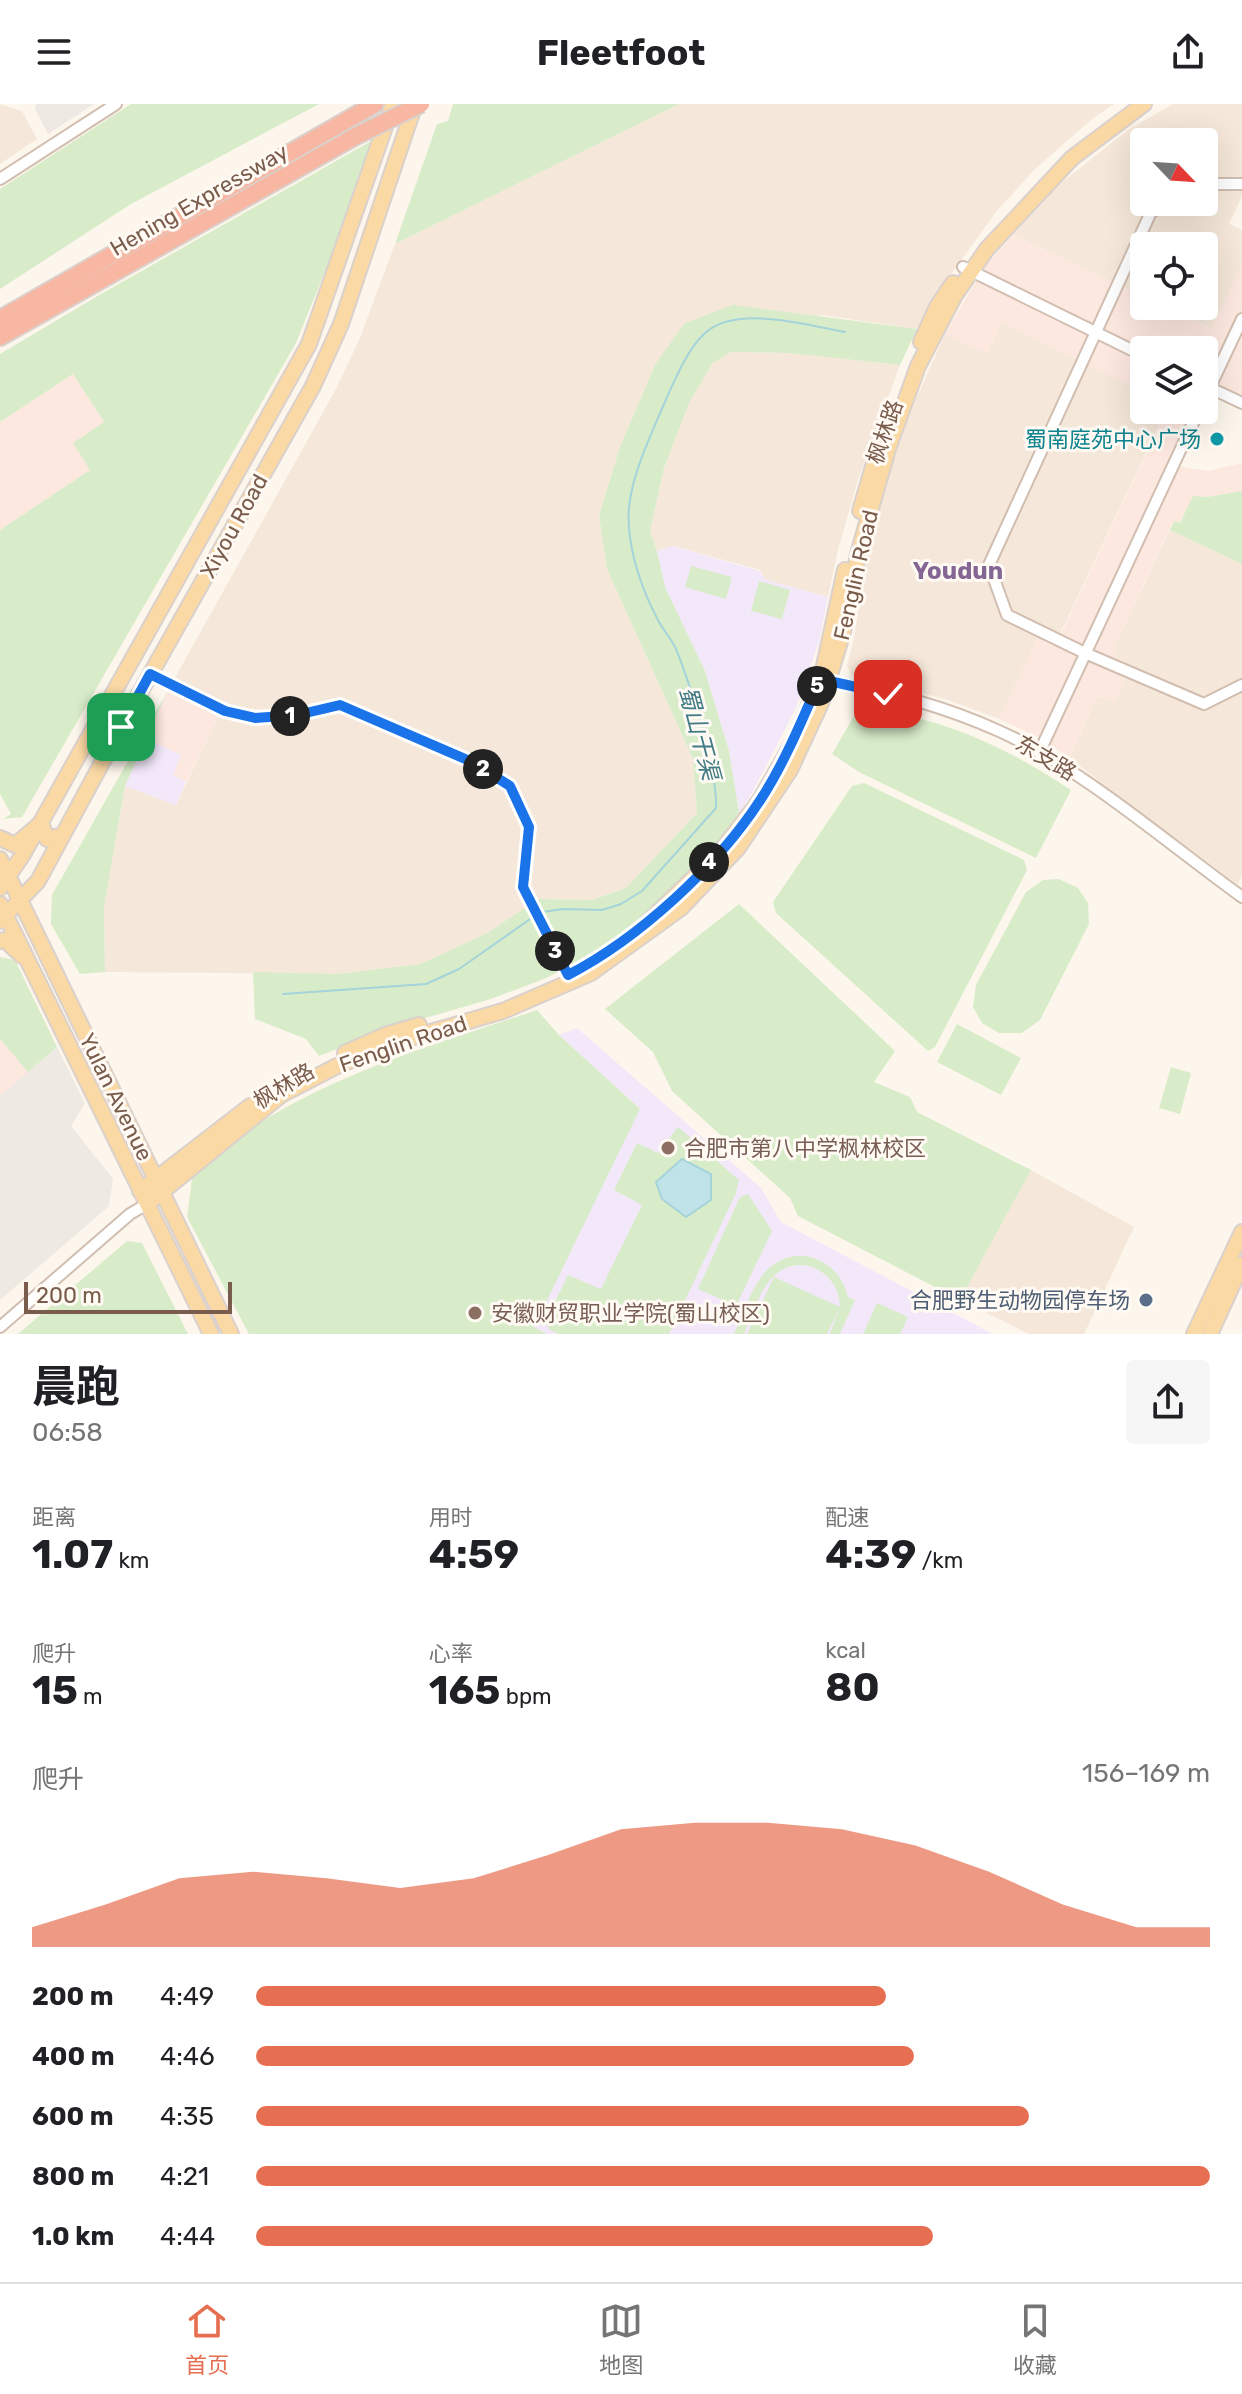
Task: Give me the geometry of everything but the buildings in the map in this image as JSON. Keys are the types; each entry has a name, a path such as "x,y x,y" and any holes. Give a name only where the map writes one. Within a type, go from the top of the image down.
{"highway":[{"name":"Hening Expressway","path":"0,337 354,137 421,104"},
{"name":"Hening Expressway","path":"0,319 368,108"}],"main road":[{"name":"Xiyou Road","path":"5,883 309,344 393,104"},
{"name":"Xiyou Road","path":"2,913 38,881 150,674 313,386 341,324 415,104"},
{"name":"枫林路","path":"144,1197 267,1093 314,1067 385,1035 507,1002 570,978 655,916 721,851 760,800 824,680 850,547 871,469 901,386 937,307 968,269 977,247 1058,161 1129,104"},
{"path":"968,269 1072,158 1144,104"},
{"path":"0,838 15,845 41,823 47,839 63,835"},
{"name":"Yulan Avenue","path":"0,859 5,883 20,900 231,1334"},
{"path":"37,936 34,909 38,881"},
{"name":"Yulan Avenue","path":"2,913 211,1334"},
{"path":"0,941 5,940 29,962 45,951"},
{"path":"1194,1334 1242,1232"},
{"path":"1210,1334 1242,1264"}],"street":[{"path":"0,179 116,104"},
{"path":"1218,184 1242,184"},
{"path":"1149,216 989,565 1007,615 1085,653 1204,704 1242,685"},
{"path":"968,269 1130,349"},
{"path":"1218,366 1242,319"},
{"path":"1218,392 1242,403"},
{"path":"1039,753 1192,424"},
{"path":"150,674 225,711 255,718 297,715 340,705 470,761 510,786 529,827 523,887 570,978"},
{"name":"东支路","path":"824,680 943,708 1002,732 1087,783 1242,897"},
{"path":"0,1327 130,1214 144,1197"}],"shaded area":[{"path":"0,104 22,111 37,139 0,164"},
{"path":"36,104 94,104 48,134 35,109"},
{"path":"679,104 1114,104 1092,119 1034,170 996,212 917,329 821,315 656,363 620,447 599,516 607,569 693,759 697,813 626,888 592,900 538,899 489,932 421,964 336,974 105,972 104,907 125,786 176,805 218,716 167,692 336,389 360,338 395,244"},
{"path":"1173,104 1242,104 1242,196 1229,224 1242,230 1242,267 1218,317 1218,232 1130,232 1130,290 1013,235 1060,184 1130,128 1130,216 1218,216 1218,128 1131,128"},
{"path":"1013,235 1130,290 1130,320 1192,320 1211,329 1242,267 1242,399 1218,388 1218,336 1130,336 1130,385 1002,323 987,353 945,334 985,266"},
{"path":"1192,320 1216,320 1212,329"},
{"path":"1002,322 1130,385 1130,424 1160,424 1060,634 1043,627 999,719 948,700 852,675 847,666 866,554 893,461 945,334 987,353"},
{"path":"731,352 789,353 900,365 859,477 828,597 766,580 760,570 673,546 657,551 650,531 664,468 690,401 713,363"},
{"path":"73,374 104,422 90,470 0,530 0,422"},
{"path":"1160,424 1198,424 1178,466 1207,471 1242,463 1242,491 1193,497 1179,524 1173,522 1114,647 1115,657 1132,666 1114,702 1098,696 1069,758 1042,739 999,719 1043,626 1061,634"},
{"path":"1170,530 1242,564 1242,875 1238,885 1069,758 1098,696 1114,702 1132,666 1115,657 1114,647"},
{"path":"672,546 760,571 766,580 828,597 819,642 796,708 739,812 729,751 705,671 665,587 657,551"},
{"path":"167,692 218,716 186,782 173,775 181,755 145,738"},
{"path":"145,738 181,755 173,775 186,782 176,805 125,786"},
{"name":"合肥市第八中学枫林校区","path":"577,1028 761,1188 781,1222 993,1334 427,1334 640,1109 559,1035"},
{"path":"0,1039 28,1072 0,1096"},
{"path":"57,1047 85,1103 71,1126 113,1179 109,1206 0,1300 0,1096"},
{"path":"1031,1170 1134,1227 1084,1334 1029,1334 960,1300"}],"green space":[{"path":"131,104 319,104 131,204 0,289 0,189"},
{"path":"453,104 679,104 395,244 437,124 448,121"},
{"path":"373,140 347,217 296,343 22,817 3,819 11,814 0,794 0,530 90,470 73,443 104,422 73,374 0,422 0,354"},
{"path":"733,305 917,329 900,365 789,353 731,352 713,363 690,401 664,468 650,531 665,587 705,671 729,751 739,812 704,862 649,914 584,959 544,979 491,999 384,1030 319,1056 306,1039 255,1019 253,972 336,974 421,964 489,932 538,899 592,900 626,888 697,813 693,759 607,569 599,516 620,447 656,363 685,323"},
{"path":"1242,491 1242,564 1170,530 1174,521 1180,523 1193,496 1207,497"},
{"path":"691,566 732,577 726,599 685,587"},
{"path":"759,581 790,590 782,619 751,611"},
{"path":"167,692 125,786 104,907 105,972 80,974 51,924 52,895"},
{"path":"859,707 918,718 970,735 1020,759 1071,790 1036,858 859,772 832,754"},
{"path":"864,783 1024,860 1027,870 935,1047 928,1051 776,913 773,902 852,786"},
{"path":"1059,879 1078,888 1088,903 1089,924 1040,1020 1022,1033 999,1033 982,1023 973,1007 976,985 1026,892 1043,880"},
{"path":"739,904 895,1051 874,1082 910,1097 917,1112 1031,1170 960,1300 798,1216 790,1198 672,1091 653,1052 605,1009"},
{"path":"0,957 15,960 57,1047 28,1072 0,1039"},
{"path":"537,1010 559,1035 640,1109 534,1327 547,1334 249,1334 187,1217 192,1179 245,1133 320,1090 391,1060"},
{"path":"957,1024 1021,1058 1001,1095 937,1062"},
{"path":"1171,1067 1191,1073 1180,1114 1159,1108"},
{"path":"678,1127 739,1180 736,1193 669,1334 558,1334 550,1330 545,1322 568,1275 601,1289 642,1205 614,1190 637,1143 658,1153"},
{"path":"748,1194 772,1231 736,1306 698,1289 740,1197"},
{"path":"127,1241 142,1243 188,1334 18,1334"},
{"path":"807,1256 834,1270 843,1282 848,1297 855,1300 840,1334 830,1334 839,1309 827,1334 747,1334 774,1277 840,1307 838,1295 826,1275 806,1265 794,1265 773,1277 760,1296 744,1334 734,1334 752,1293 768,1270 778,1261"},
{"path":"877,1303 908,1317 900,1334 863,1334"}],"water":[{"path":"682,1159 711,1174 711,1200 686,1217 662,1199 656,1182"}],"waterway":[{"name":"蜀山干渠","path":"542,912 602,910 621,904 642,891 716,808 713,774 695,705 676,649 659,622 640,578 630,535 629,507 639,465 683,364 704,334 717,325 734,320 772,319 845,332"},
{"name":"蜀山干渠","path":"283,994 426,984 459,969 533,917"}],"place":[{"name":"蜀南庭苑中心广场","path":"1217,439"},
{"name":"合肥市第八中学枫林校区","path":"668,1148"},
{"name":"合肥野生动物园停车场","path":"1146,1300"},
{"name":"安徽财贸职业学院(蜀山校区)","path":"475,1313"}],"district":[{"name":"Youdun","path":"958,571"}],"route":[{"path":"121,727 150,674 225,711 255,718 297,715 340,705 470,761 510,786 529,827 523,887 568,975 586,966 655,916 721,851 760,800 795,739 820,679 888,694"}]}
